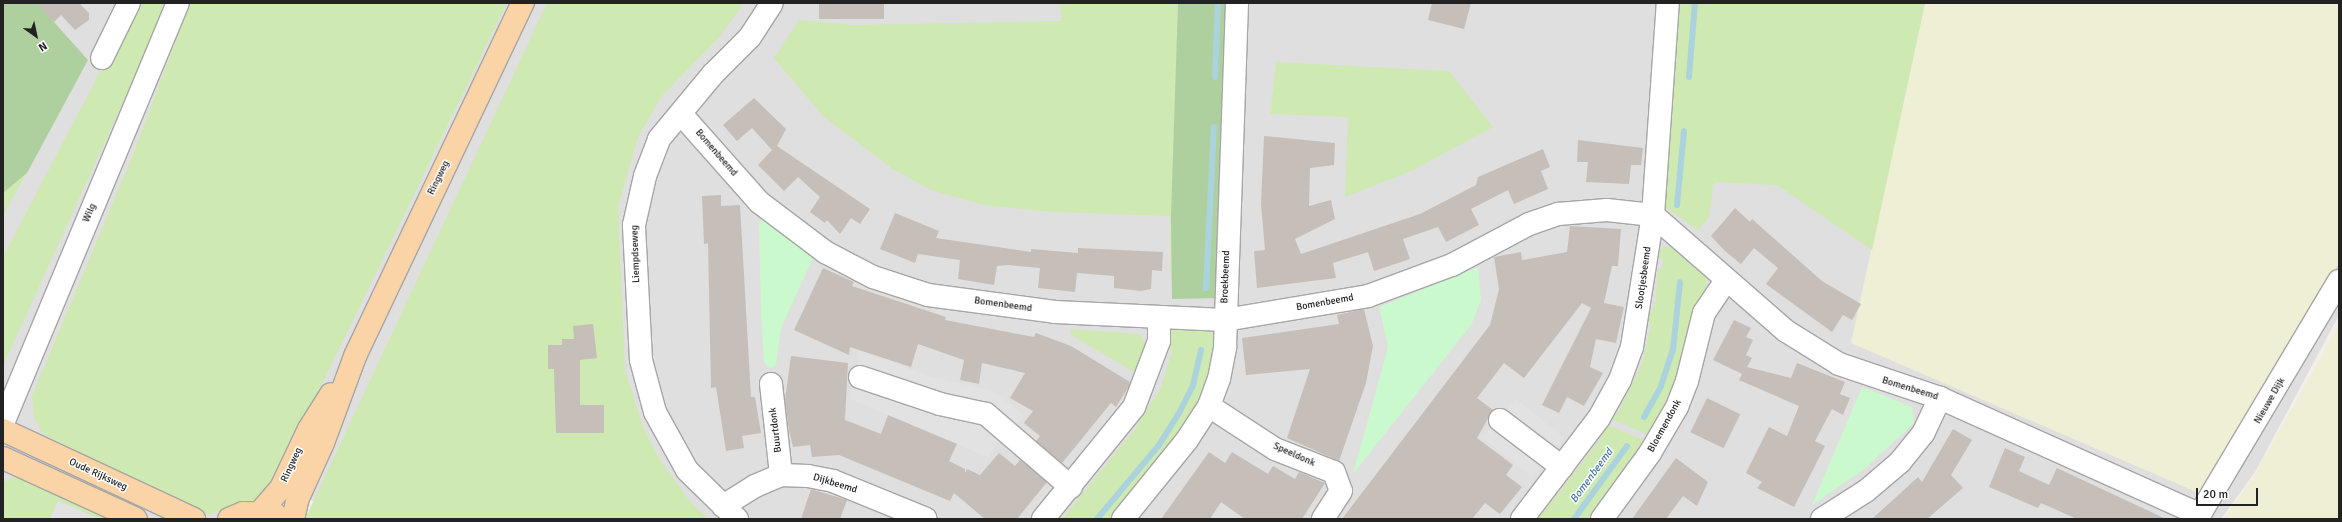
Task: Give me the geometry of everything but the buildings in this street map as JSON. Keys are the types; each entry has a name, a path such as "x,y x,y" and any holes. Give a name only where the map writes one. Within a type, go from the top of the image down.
{"main road":[{"name":"Ringweg","path":"293,519 298,498 323,443 356,354 523,3"},
{"name":"Ringweg","path":"261,511 281,488 309,429 356,354"},
{"name":"Oude Rijksweg","path":"3,430 194,519"},
{"path":"3,458 136,519"},
{"path":"229,519 261,511 285,519"}],"street":[{"path":"102,58 129,3"},
{"name":"Wilg","path":"3,423 178,3"},
{"name":"Liempdseweg","path":"730,513 687,470 658,418 642,360 634,225 645,176 659,139 713,74 750,37 772,3"},
{"name":"Broekbeemd","path":"1123,519 1187,440 1209,406 1219,380 1225,320 1238,3"},
{"name":"Slootjesbeemd","path":"1522,519 1599,418 1625,367 1640,312 1653,215 1668,3"},
{"name":"Bomenbeemd","path":"681,114 759,202 824,252 873,277 928,295 1055,312 1159,320 1225,320 1368,296 1452,264 1529,224 1558,214 1607,210 1653,215 1786,331 1839,364 1940,398 2198,517"},
{"name":"Bloemendonk","path":"1602,519 1650,453 1677,407 1691,369 1704,313 1726,280"},
{"name":"Nieuwe Dijk","path":"2198,517 2339,281"},
{"path":"1043,519 1071,487 1134,407 1159,341 1159,320"},
{"path":"860,377 940,404 986,414 1071,487"},
{"name":"Buurtdonk","path":"770,384 781,476"},
{"path":"1822,519 1866,491 1900,462 1923,434 1940,398"},
{"name":"Speeldonk","path":"1209,406 1276,449 1334,472 1341,491 1323,519"},
{"path":"1500,420 1562,467"},
{"name":"Dijkbeemd","path":"730,513 756,486 781,476 808,476 832,481 926,519"}],"shaded area":[{"path":"3,3 2339,3 2339,315 2255,472 2221,519 353,519 251,474 229,519 3,519"},
{"path":"859,351 935,378 994,391 1024,416 1001,444 996,443 989,458 850,399"},
{"path":"1515,398 1564,438 1532,477 1483,438"},
{"path":"58,501 99,519 50,519"}],"green space":[{"path":"3,3 37,3 88,60 27,173 3,193"},
{"path":"136,3 168,3 3,366 3,257"},
{"path":"190,3 507,3 270,491 250,502 211,514 192,513 42,433 34,417 32,396 132,157"},
{"path":"547,3 744,3 720,36 661,97 638,137 618,206 625,370 643,427 661,462 692,504 708,519 305,519"},
{"path":"1060,3 1178,3 1177,19 1215,281 1171,281 1170,216 1052,212 983,205 931,190 891,168 823,116 774,58 799,20 854,25 1061,21"},
{"path":"1178,3 1233,3 1221,298 1172,299 1171,216"},
{"path":"1679,3 1925,3 1872,250 1777,185 1714,182 1709,217 1698,230 1660,204"},
{"path":"1925,3 2339,3 2339,263 2201,494 1851,343"},
{"path":"1276,62 1449,71 1493,127 1409,172 1345,197 1348,117 1270,114"},
{"path":"27,173 3,215 3,193"},
{"path":"762,220 813,258 781,328 776,365 770,368 764,362 761,313 759,223"},
{"path":"1663,247 1673,247 1705,274 1707,282 1676,386 1651,436 1607,417 1619,411 1642,363 1651,325 1646,317 1655,305 1658,269 1662,269 1663,263 1663,258 1653,257"},
{"path":"1478,267 1481,300 1471,325 1353,474 1388,347 1379,307"},
{"path":"2339,325 2339,519 2224,519 2254,476"},
{"path":"1204,328 1217,336 1212,374 1188,425 1114,519 1062,519 1135,429 1161,387 1172,352 1166,344 1169,330"},
{"path":"1070,329 1139,334 1145,343 1136,373 1071,335"},
{"path":"1862,387 1912,407 1914,423 1863,470 1812,505"},
{"path":"1603,423 1648,442 1592,519 1538,519 1602,437"},
{"path":"12,477 37,479 121,519 99,519 58,501 50,519 3,519 3,483"}],"waterway":[{"path":"1215,77 1218,3"},
{"path":"1689,77 1695,3"},
{"path":"1206,288 1214,127"},
{"path":"1677,205 1684,131"},
{"path":"1644,417 1661,386 1673,350 1680,282"},
{"path":"1097,519 1159,445 1179,413 1193,385 1201,350"},
{"name":"Bomenbeemd","path":"1574,519 1627,446"}]}
